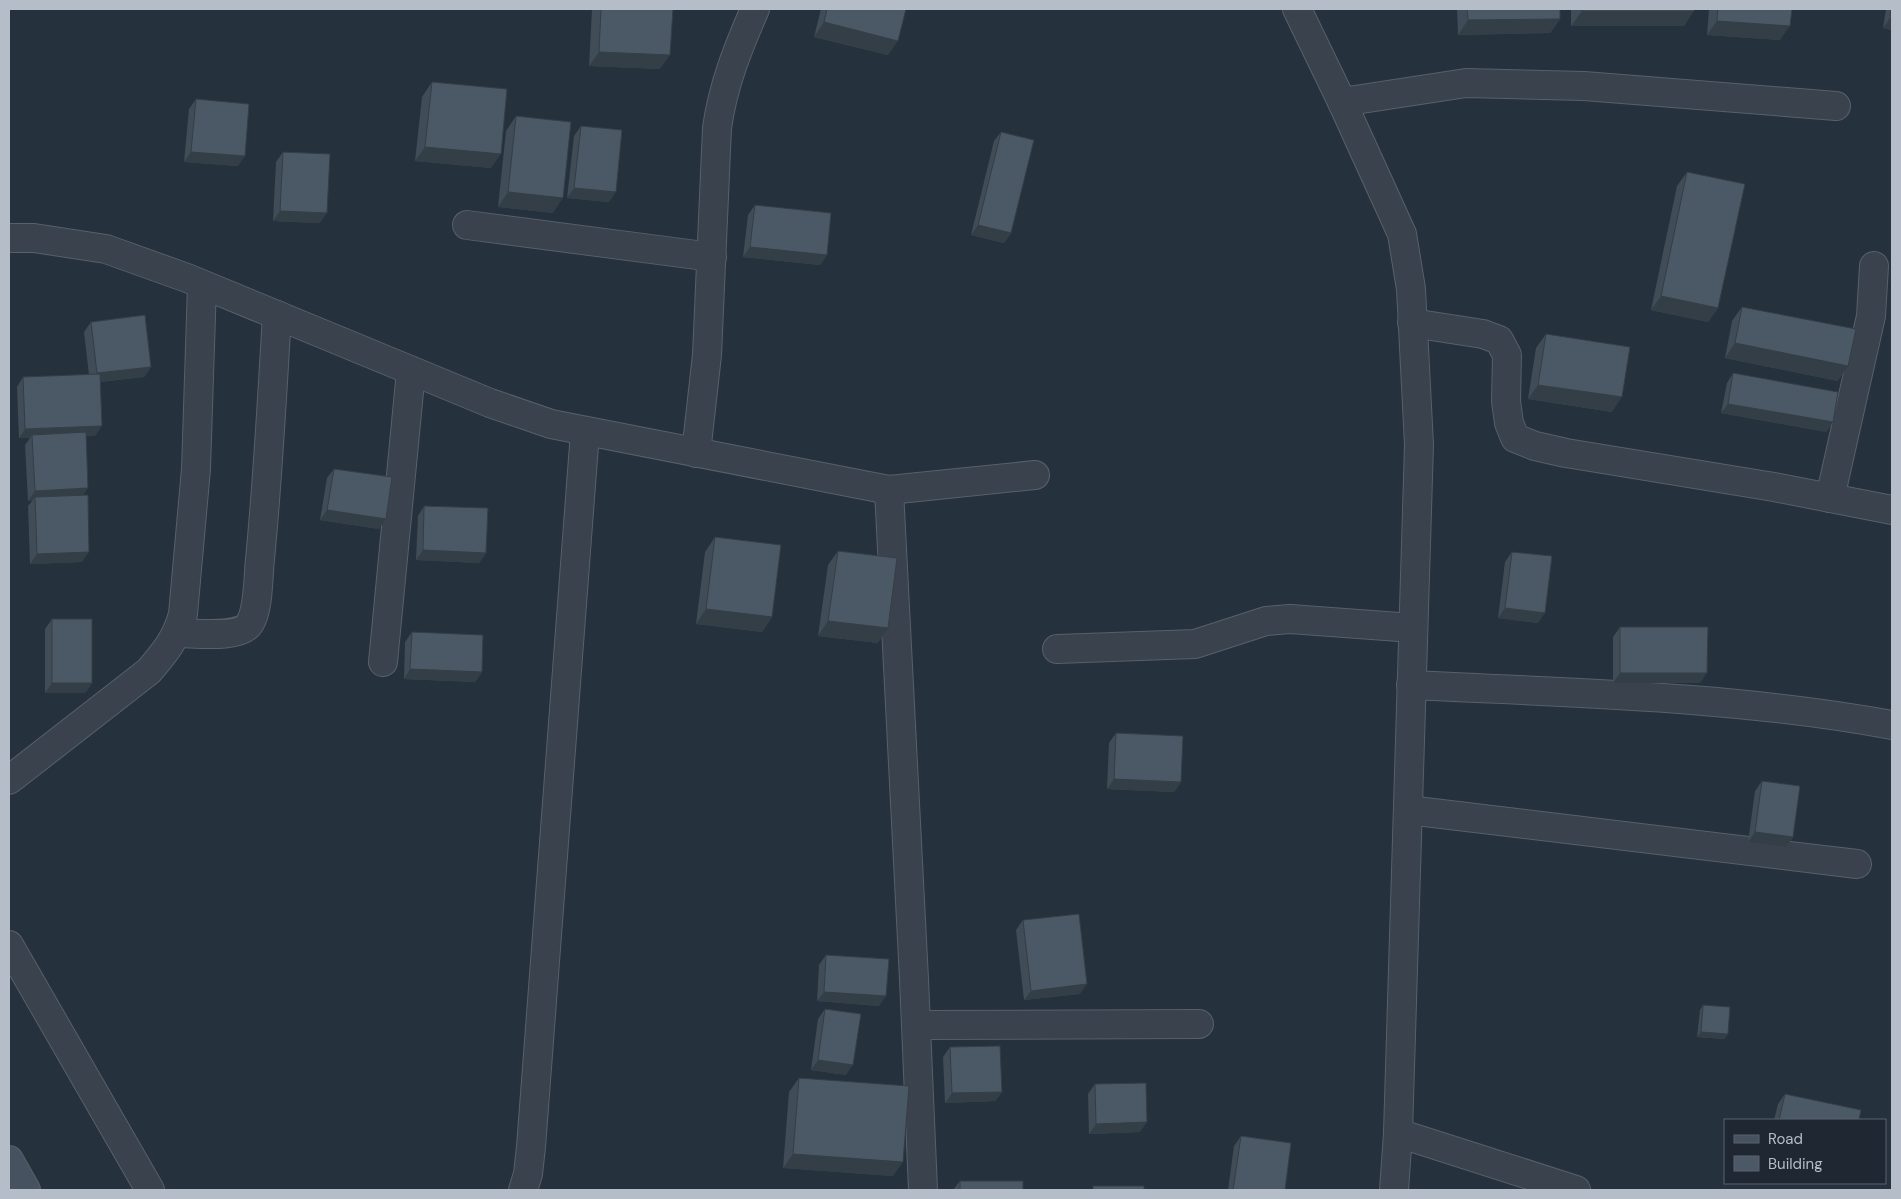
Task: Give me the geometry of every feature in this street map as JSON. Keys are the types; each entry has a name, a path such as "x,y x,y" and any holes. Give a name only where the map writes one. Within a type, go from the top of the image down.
{"main road":[{"path":"9,1160 26,1190"}],"street":[{"path":"696,453 707,356 717,128 720,104 732,62 755,9"},
{"path":"1297,9 1402,234 1411,289 1418,445 1398,1133 1394,1190"},
{"path":"1342,102 1466,83 1584,86 1836,106"},
{"path":"467,225 712,257"},
{"path":"9,238 34,238 106,249 202,284 490,403 551,424 585,432 889,490 1035,475"},
{"path":"1830,498 1871,316 1874,266"},
{"path":"9,780 149,671 167,650 178,633 183,614 196,469 202,284"},
{"path":"178,633 229,633 240,631 250,623 255,606 264,524 277,315"},
{"path":"1412,323 1483,334 1499,340 1507,355 1506,401 1509,423 1515,438 1522,441 1566,453 1774,487 1892,510"},
{"path":"383,662 411,371"},
{"path":"523,1190 528,1174 532,1137 585,432"},
{"path":"889,490 916,1025 922,1190"},
{"path":"1057,649 1195,644 1266,620 1290,619 1413,628"},
{"path":"1411,685 1708,700 1860,719 1892,725"},
{"path":"1408,810 1857,864"},
{"path":"9,945 150,1190"},
{"path":"916,1025 1199,1024"},
{"path":"1398,1133 1576,1190"}],"building":[{"path":"601,9 673,9 670,55 599,52"},
{"path":"827,9 906,9 898,41 824,22"},
{"path":"1467,9 1560,9 1560,19 1468,20"},
{"path":"1582,9 1694,9 1694,11 1582,11"},
{"path":"1718,9 1792,9 1790,26 1717,21"},
{"path":"432,82 507,89 501,154 425,147"},
{"path":"196,99 249,104 245,156 191,152"},
{"path":"516,116 571,122 563,198 508,192"},
{"path":"581,126 622,130 616,192 574,188"},
{"path":"1001,132 1034,140 1011,233 978,225"},
{"path":"283,152 330,154 327,213 280,211"},
{"path":"1687,172 1745,184 1718,308 1661,296"},
{"path":"755,205 831,213 827,255 750,247"},
{"path":"1742,307 1856,329 1848,366 1735,343"},
{"path":"145,315 151,367 97,373 91,322"},
{"path":"1546,334 1630,347 1622,397 1538,385"},
{"path":"1733,373 1838,392 1833,422 1728,404"},
{"path":"100,374 102,426 25,429 23,377"},
{"path":"86,432 88,488 35,491 32,435"},
{"path":"334,469 392,477 386,519 327,510"},
{"path":"88,495 89,552 37,554 35,497"},
{"path":"424,506 488,508 486,553 423,550"},
{"path":"715,537 781,545 772,617 706,609"},
{"path":"838,551 897,558 888,628 828,621"},
{"path":"1512,552 1552,556 1545,613 1505,608"},
{"path":"52,619 92,619 92,683 52,683"},
{"path":"1620,627 1708,627 1707,673 1620,673"},
{"path":"412,632 483,635 482,672 410,669"},
{"path":"1116,733 1183,736 1181,782 1114,779"},
{"path":"1762,781 1800,786 1793,837 1755,832"},
{"path":"1079,914 1087,984 1031,991 1023,920"},
{"path":"826,955 889,959 886,996 824,992"},
{"path":"1703,1005 1730,1007 1728,1034 1701,1032"},
{"path":"825,1009 861,1014 853,1065 818,1060"},
{"path":"1000,1046 1002,1092 952,1093 950,1047"},
{"path":"799,1078 909,1086 903,1162 793,1154"},
{"path":"1146,1083 1147,1122 1096,1124 1095,1084"},
{"path":"1785,1094 1861,1110 1859,1119 1779,1119"},
{"path":"1241,1136 1291,1143 1285,1190 1233,1190"},
{"path":"960,1181 1023,1181 1023,1190 960,1190"},
{"path":"1093,1186 1144,1186 1144,1190 1093,1190"}]}
